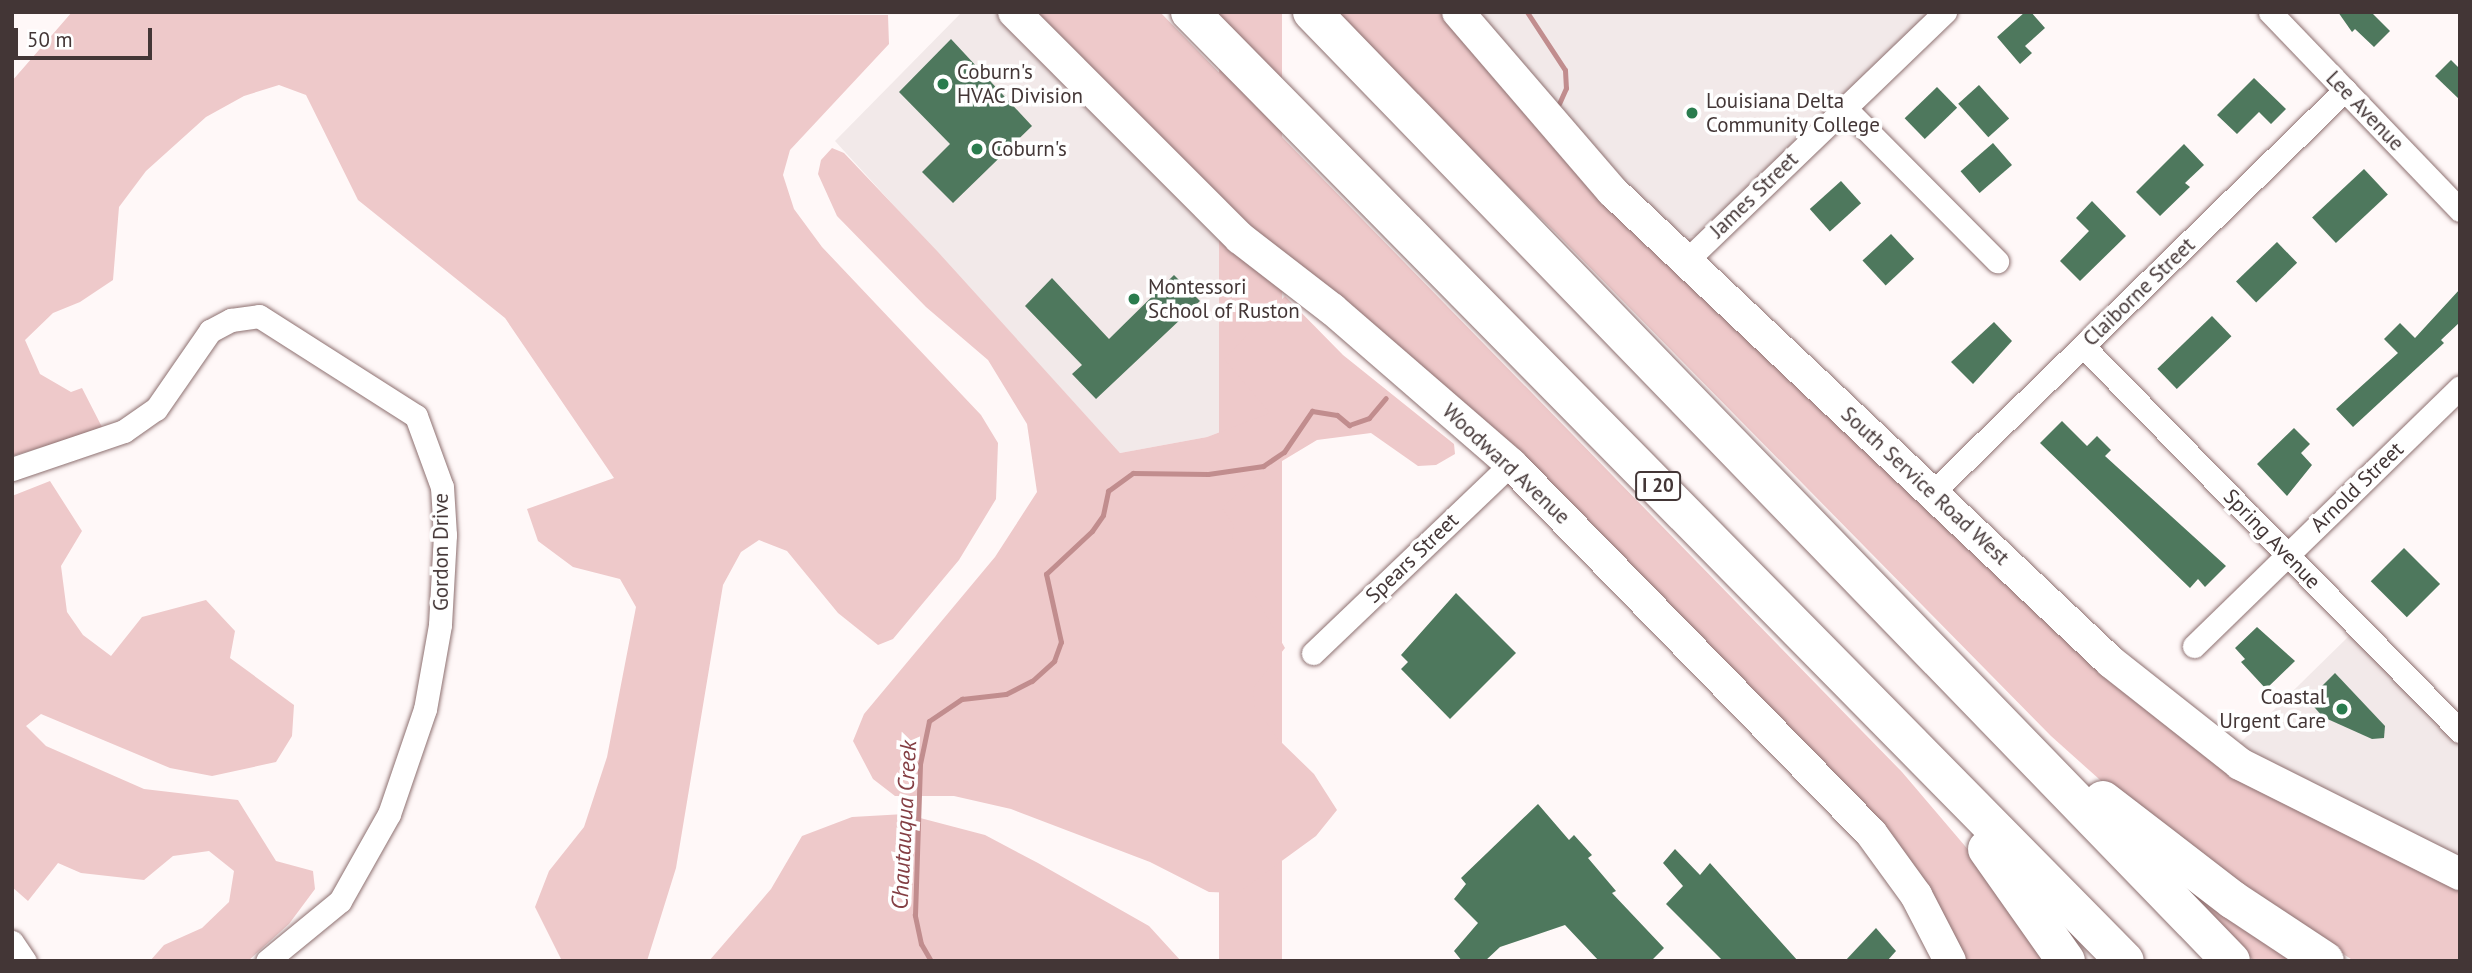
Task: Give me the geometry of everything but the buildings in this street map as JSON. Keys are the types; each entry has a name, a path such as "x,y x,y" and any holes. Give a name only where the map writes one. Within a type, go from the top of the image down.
{"highway":[{"name":"I 20","path":"1190,12 2125,961"},
{"path":"1312,12 2231,961"},
{"path":"1851,682 1978,836 2066,961"},
{"path":"1961,683 2166,849 2325,961"}],"main road":[{"name":"Woodward Avenue","path":"1014,12 1240,238 1332,309 1511,464 1871,833 1916,895 1950,961"},
{"name":"South Service Road West","path":"1458,12 1542,115 1685,262 2111,662 2190,728 2240,764 2304,799 2460,874"}],"street":[{"name":"James Street","path":"1685,262 1945,12"},
{"name":"Lee Avenue","path":"2270,12 2460,210"},
{"name":"Claiborne Street","path":"1932,493 2345,90"},
{"path":"1845,108 1997,261"},
{"name":"Gordon Drive","path":"12,469 124,431 156,409 210,331 231,320 259,316 416,416 442,487 445,535 440,625 425,709 389,814 340,901 267,961"},
{"name":"Spring Avenue","path":"2083,346 2460,731"},
{"name":"Arnold Street","path":"2194,646 2460,387"},
{"name":"Spears Street","path":"1313,653 1511,464"},
{"path":"12,942 24,961"}],"shaded area":[{"path":"72,12 888,15 889,44 790,150 783,175 794,209 822,247 981,415 998,443 996,499 959,560 893,639 878,645 838,613 787,551 759,540 741,552 723,585 676,868 647,961 562,961 535,907 549,871 584,827 607,757 636,607 620,579 573,567 538,541 527,509 614,478 505,318 358,200 306,95 279,85 244,96 206,117 146,171 119,207 113,280 80,302 53,313 25,340 40,374 71,392 82,388 103,429 12,456 12,81"},
{"path":"962,12 1002,12 1290,291 1224,359 1270,413 1207,437 1120,453 835,141"},
{"path":"1028,12 1160,12 1902,772 2005,893 2051,961 1957,961 1923,893"},
{"path":"1219,12 1282,12 1282,961 1219,961"},
{"path":"1329,12 1448,12 2092,658 2460,883 2460,961 2354,961 2223,876 2128,805 2051,736 1555,232"},
{"name":"Louisiana Delta Community College","path":"1472,12 1932,12 1700,235 1682,238 1660,226"},
{"path":"832,148 844,153 938,252 1120,453 1207,437 1270,413 1224,359 1285,296 1343,355 1454,444 1455,454 1436,465 1418,466 1371,433 1317,440 1254,478 1222,508 1234,526 1232,539 1248,583 1285,648 1253,688 1255,707 1279,740 1314,774 1337,810 1316,836 1238,893 1209,892 1150,862 1011,809 954,796 895,796 873,779 853,741 864,714 995,557 1037,492 1027,424 988,360 926,307 837,216 818,174 821,160"},
{"path":"50,481 82,531 61,566 67,612 83,635 111,656 142,617 206,600 235,631 230,658 294,705 292,736 276,762 212,776 170,768 41,714 26,726 46,746 144,789 238,800 276,861 313,871 315,889 289,924 248,961 150,961 164,945 202,928 229,902 234,871 209,851 173,856 144,880 81,873 58,863 28,901 12,887 12,496"},
{"path":"2352,633 2460,743 2460,862 2237,746"},
{"path":"905,814 985,835 1038,863 1149,926 1181,961 709,961 771,889 802,836 852,817"},
{"path":"2164,861 2313,961 2254,961 2182,888"}],"waterway":[{"name":"Chautauqua Creek","path":"1527,12 1565,70 1566,88 1559,104"},
{"name":"Chautauqua Creek","path":"931,961 921,944 915,915 920,764 929,721 962,699 1006,694 1032,681 1054,661 1061,642 1046,574 1092,531 1103,515 1108,491 1133,473 1208,474 1263,466 1284,452 1312,411 1337,415 1349,425 1369,418 1386,398"}],"place":[{"name":"Coburn's HVAC Division","path":"943,84"},
{"name":"Louisiana Delta Community College","path":"1692,113"},
{"name":"Coburn's","path":"977,149"},
{"name":"Montessori School of Ruston","path":"1134,299"},
{"name":"Coastal Urgent Care","path":"2342,709"}]}
